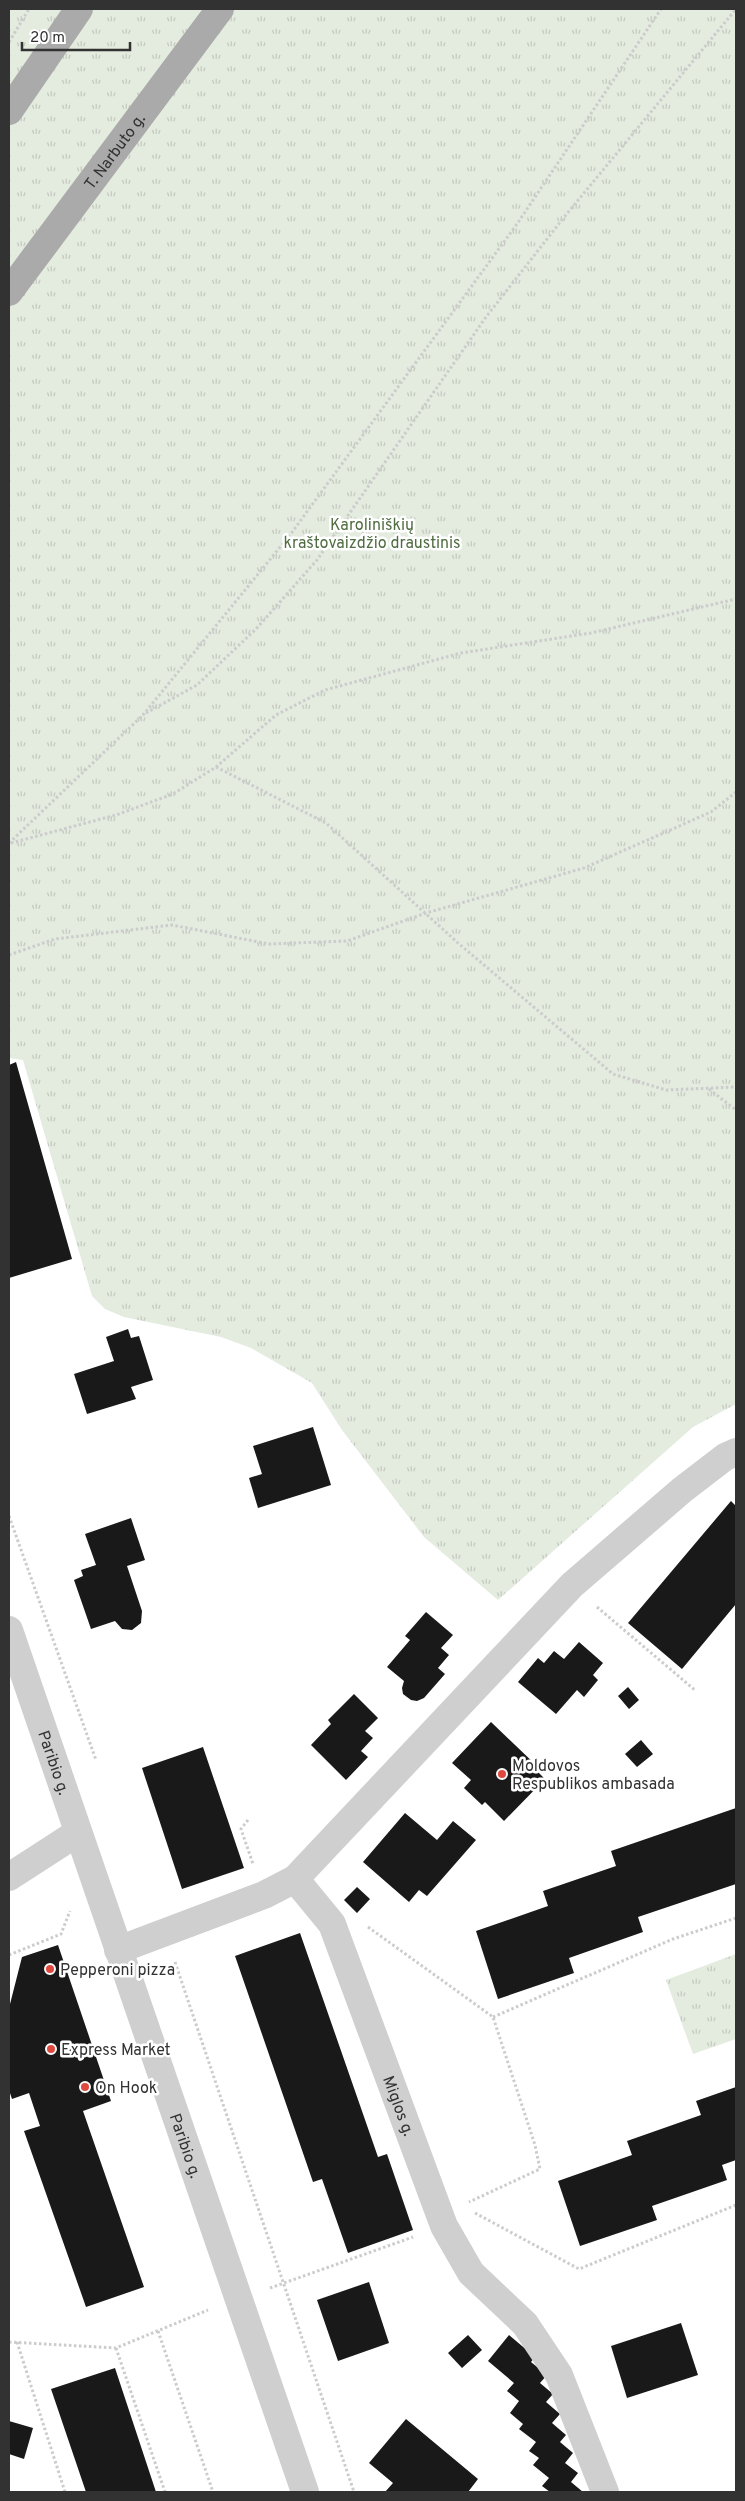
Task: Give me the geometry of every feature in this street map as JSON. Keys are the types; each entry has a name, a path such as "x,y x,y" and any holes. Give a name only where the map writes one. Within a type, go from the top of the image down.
{"main road":[{"path":"9,111 79,9"},
{"name":"T. Narbuto g.","path":"9,292 220,9"}],"street":[{"path":"118,1950 264,1895 295,1879 572,1585 682,1490 725,1457 736,1452"},
{"name":"Paribio g.","path":"9,1630 77,1833 305,2492"},
{"path":"9,1877 77,1833"},
{"name":"Miglos g.","path":"295,1879 332,1924 444,2226 471,2273 525,2324 560,2375 606,2492"}],"path":[{"path":"9,42 29,9"},
{"path":"10,843 143,715 290,535 517,224 661,9"},
{"path":"143,715 197,685 256,629 317,560 486,317 565,216 736,9"},
{"path":"10,843 116,815 173,794 216,767 276,715 326,690 462,653 591,633 736,599"},
{"path":"216,767 326,823 426,913 613,1074 666,1090 736,1087"},
{"path":"9,955 55,939 172,925 268,944 347,941 426,913 584,868 711,812 736,792"},
{"path":"708,1089 736,1110"},
{"path":"9,1516 96,1760"},
{"path":"590,1602 696,1691"},
{"path":"248,1820 241,1829 264,1895"},
{"path":"9,1955 61,1934 72,1906"},
{"path":"493,2017 673,1939 736,1918"},
{"path":"9,2342 116,2348 238,2297 282,2284 444,2226 461,2206 540,2169 535,2145 493,2017 362,1922"},
{"path":"165,1932 282,2284 354,2492"},
{"path":"461,2206 579,2269 736,2205"},
{"path":"158,2331 213,2492"},
{"path":"17,2342 65,2492"},
{"path":"116,2348 165,2492"}],"green space":[{"name":"Karoliniškių kraštovaizdžio draustinis","path":"9,9 736,9 736,1404 693,1427 498,1600 424,1537 342,1430 312,1383 251,1348 221,1337 124,1317 105,1309 92,1296 23,1060 9,1058"},
{"path":"736,1954 736,2039 693,2054 666,1980"}],"building":[{"path":"16,1062 72,1259 9,1278 9,1065"},
{"path":"128,1329 131,1338 139,1336 153,1380 131,1387 136,1399 87,1414 74,1374 114,1361 106,1337"},
{"path":"313,1427 331,1485 258,1508 249,1478 262,1474 253,1446"},
{"path":"731,1501 736,1506 736,1604 682,1669 628,1623"},
{"path":"131,1518 145,1560 127,1566 142,1611 141,1623 132,1630 122,1629 115,1621 91,1629 74,1580 83,1576 81,1570 96,1565 85,1534"},
{"path":"426,1612 453,1635 441,1648 449,1655 438,1668 445,1674 424,1698 417,1701 411,1700 403,1694 404,1681 387,1667 410,1640 405,1636"},
{"path":"579,1642 603,1663 593,1675 598,1680 584,1697 577,1690 556,1714 518,1682 538,1658 544,1663 554,1651 564,1659"},
{"path":"628,1687 639,1700 629,1709 618,1696"},
{"path":"354,1694 378,1718 365,1731 373,1738 361,1751 368,1757 346,1780 311,1745 331,1724 328,1720"},
{"name":"Moldovos Respublikos ambasada","path":"491,1722 538,1767 536,1770 545,1779 504,1821 485,1802 482,1805 464,1788 471,1780 452,1763"},
{"path":"641,1740 653,1754 637,1767 625,1754"},
{"path":"203,1747 244,1868 182,1889 142,1768"},
{"path":"736,1808 736,1884 638,1917 643,1932 569,1958 574,1973 498,1999 476,1931 548,1906 543,1891 616,1866 611,1851"},
{"path":"405,1813 437,1840 453,1821 476,1840 427,1896 419,1890 409,1902 363,1862"},
{"path":"357,1887 370,1899 357,1913 344,1900"},
{"path":"300,1933 378,2157 387,2154 413,2230 348,2253 322,2179 313,2182 235,1956"},
{"path":"58,1945 111,2101 83,2111 144,2287 86,2307 24,2131 40,2126 29,2093 12,2099 9,2090 9,2008 22,1957"},
{"path":"736,2087 736,2160 722,2165 727,2180 652,2206 657,2220 580,2246 558,2181 632,2155 627,2141 701,2115 696,2101"},
{"path":"369,2282 389,2343 338,2361 317,2300"},
{"path":"681,2323 698,2375 627,2398 611,2346"},
{"path":"468,2335 482,2350 462,2368 448,2353"},
{"path":"509,2335 535,2357 531,2362 547,2375 540,2383 553,2394 546,2402 560,2414 552,2423 566,2435 560,2442 573,2453 565,2463 578,2473 571,2482 583,2492 550,2492 542,2486 549,2478 533,2465 539,2458 529,2451 536,2442 519,2429 523,2424 510,2413 519,2401 507,2391 514,2383 488,2361"},
{"path":"115,2368 156,2492 86,2492 51,2389"},
{"path":"406,2419 478,2479 468,2492 385,2492 393,2483 369,2463"},
{"path":"9,2421 33,2428 24,2459 9,2454"}],"place":[{"name":"Moldovos Respublikos ambasada","path":"502,1774"},
{"name":"Pepperoni pizza","path":"50,1969"},
{"name":"Express Market","path":"51,2049"},
{"name":"On Hook","path":"85,2087"}]}
